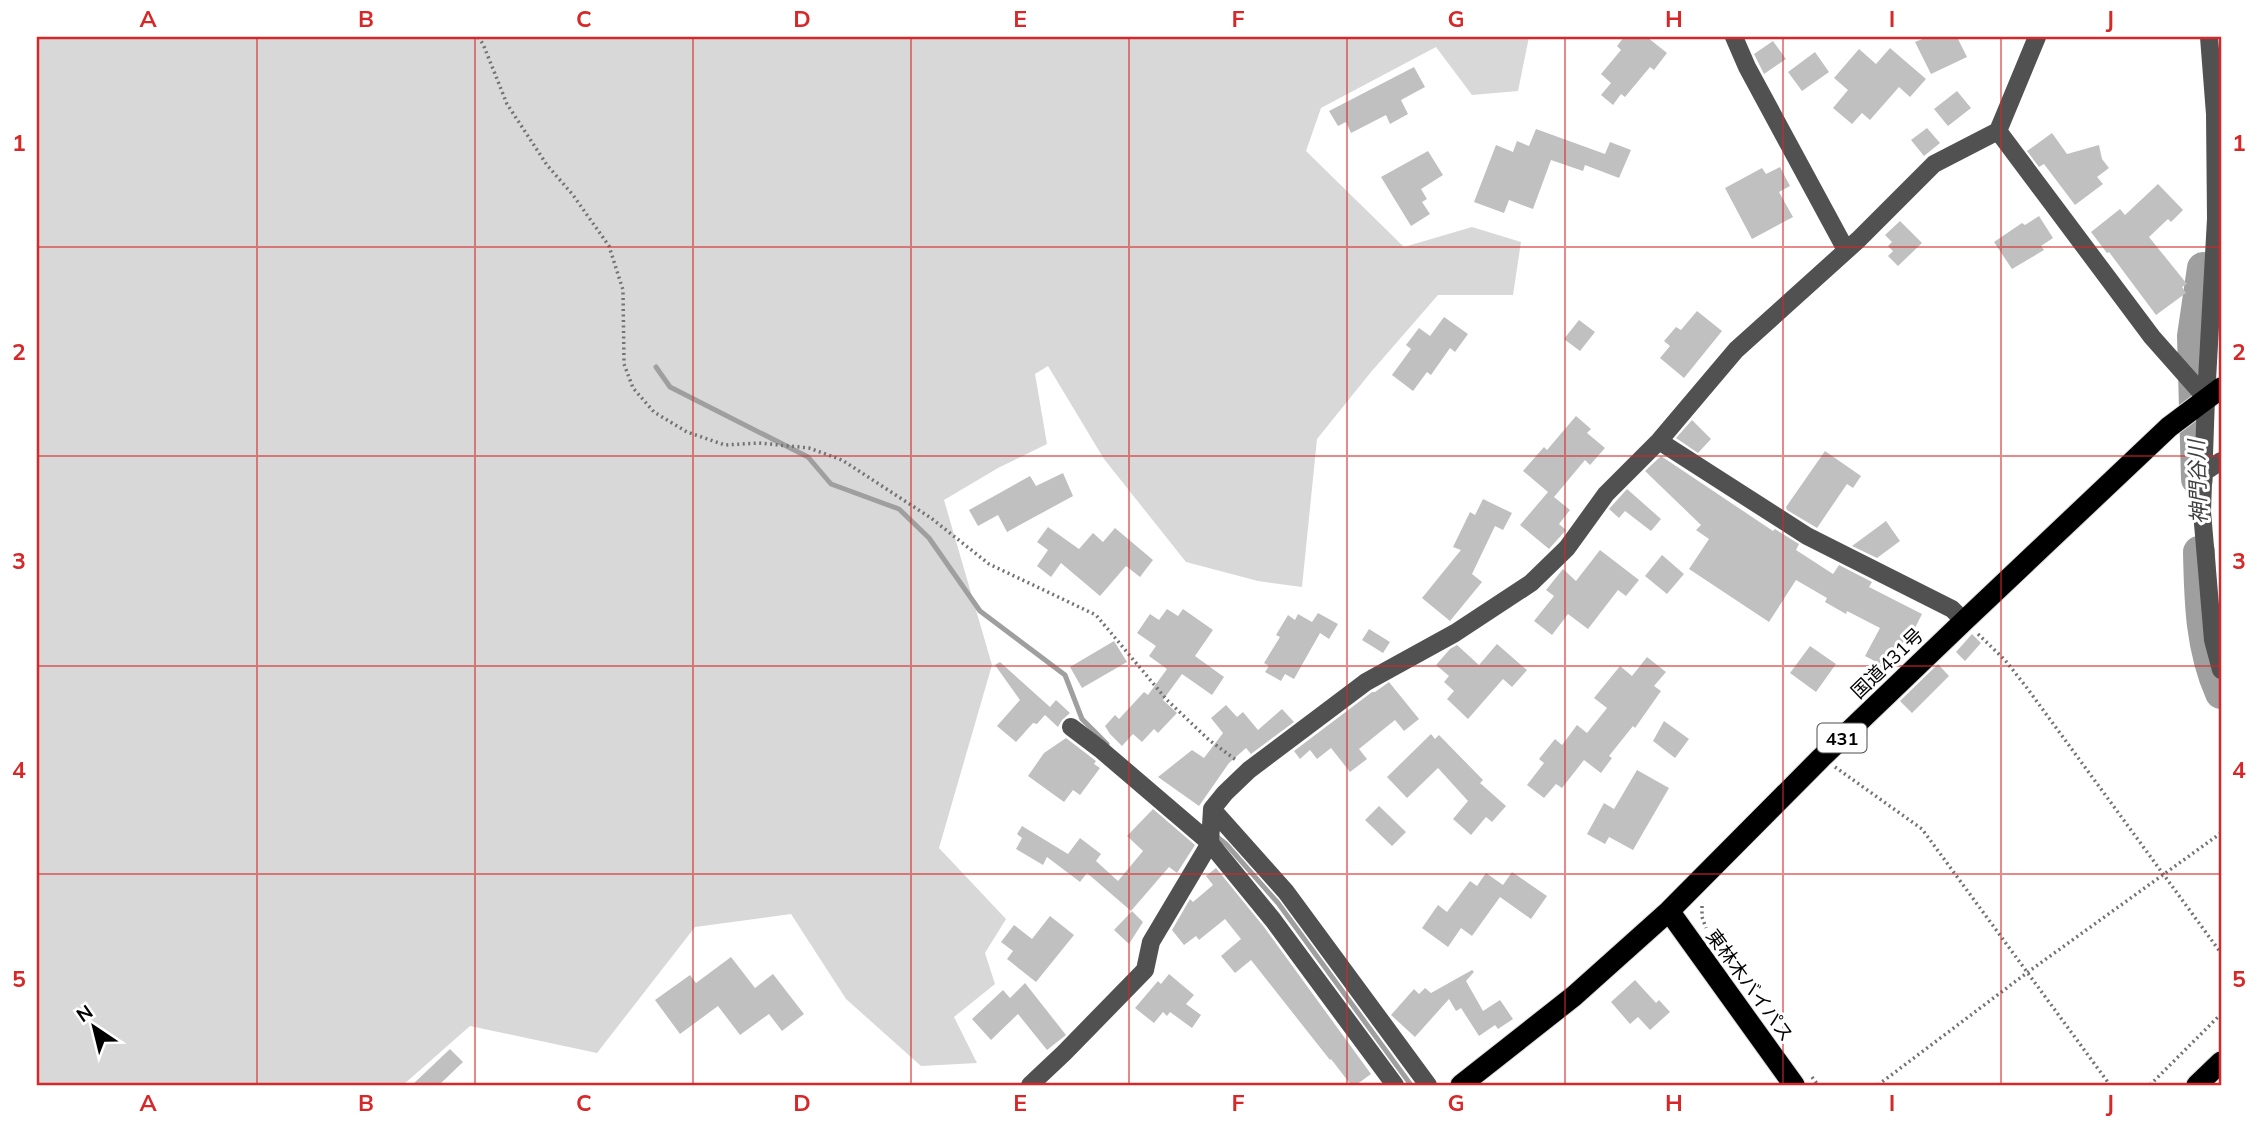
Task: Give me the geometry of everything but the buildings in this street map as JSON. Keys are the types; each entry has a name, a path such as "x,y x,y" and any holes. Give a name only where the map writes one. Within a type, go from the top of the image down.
{"highway":[{"name":"国道431号","path":"1461,1085 1574,996 1669,911 1821,758 1964,621 2169,427 2213,393"},
{"name":"東林木バイパス","path":"1669,911 1802,1080"},
{"path":"2197,1085 2221,1062"}],"street":[{"path":"1734,37 1747,67 1846,250"},
{"path":"1030,1085 1145,970 1151,942 1210,843 1212,808 1249,770 1366,682 1455,633 1531,583 1567,548 1606,494 1659,442 1736,350 1846,250 1934,164 1998,131 2037,37"},
{"path":"2209,37 2215,114 2216,219 2213,393 2203,473 2202,512 2213,640 2221,670"},
{"path":"1998,131 2152,337 2213,393"},
{"path":"1659,442 1807,536 1952,609 1964,621"},
{"path":"2203,473 2221,461"},
{"path":"1071,727 1210,843 1272,920 1395,1085"},
{"path":"1212,808 1286,892 1428,1085"}],"path":[{"path":"478,37 507,104 547,165 573,195 609,246 623,290 624,364 633,388 654,412 687,432 725,445 759,443 809,448 842,460 931,518 989,564 1096,615 1167,700 1209,740 1249,770"},
{"path":"1964,621 2005,660 2027,688 2221,953"},
{"path":"1821,758 1922,829 2110,1085"},
{"path":"1878,1085 2028,972 2221,833"},
{"path":"1703,901 1702,917 1708,932"},
{"path":"2150,1085 2221,1014"},
{"path":"1802,1080 1818,1085"}],"shaded area":[{"path":"37,37 1529,37 1518,91 1472,95 1436,47 1321,108 1306,151 1404,247 1472,227 1521,242 1513,295 1438,295 1317,439 1302,587 1258,581 1186,562 1104,459 1048,366 1035,374 1047,444 998,468 944,500 992,665 939,848 1006,919 985,953 995,984 954,1017 977,1063 921,1066 846,999 791,914 695,927 597,1053 470,1026 403,1085 37,1085"}],"waterway":[{"name":"神門谷川","path":"2197,479 2193,336 2203,268"},
{"path":"656,367 670,387 808,457 831,484 899,509 929,538 980,611 1065,675 1082,719 1107,744"},
{"name":"神門谷川","path":"2199,552 2201,606 2206,642 2221,693"},
{"path":"1216,836 1278,903 1411,1085"}]}
